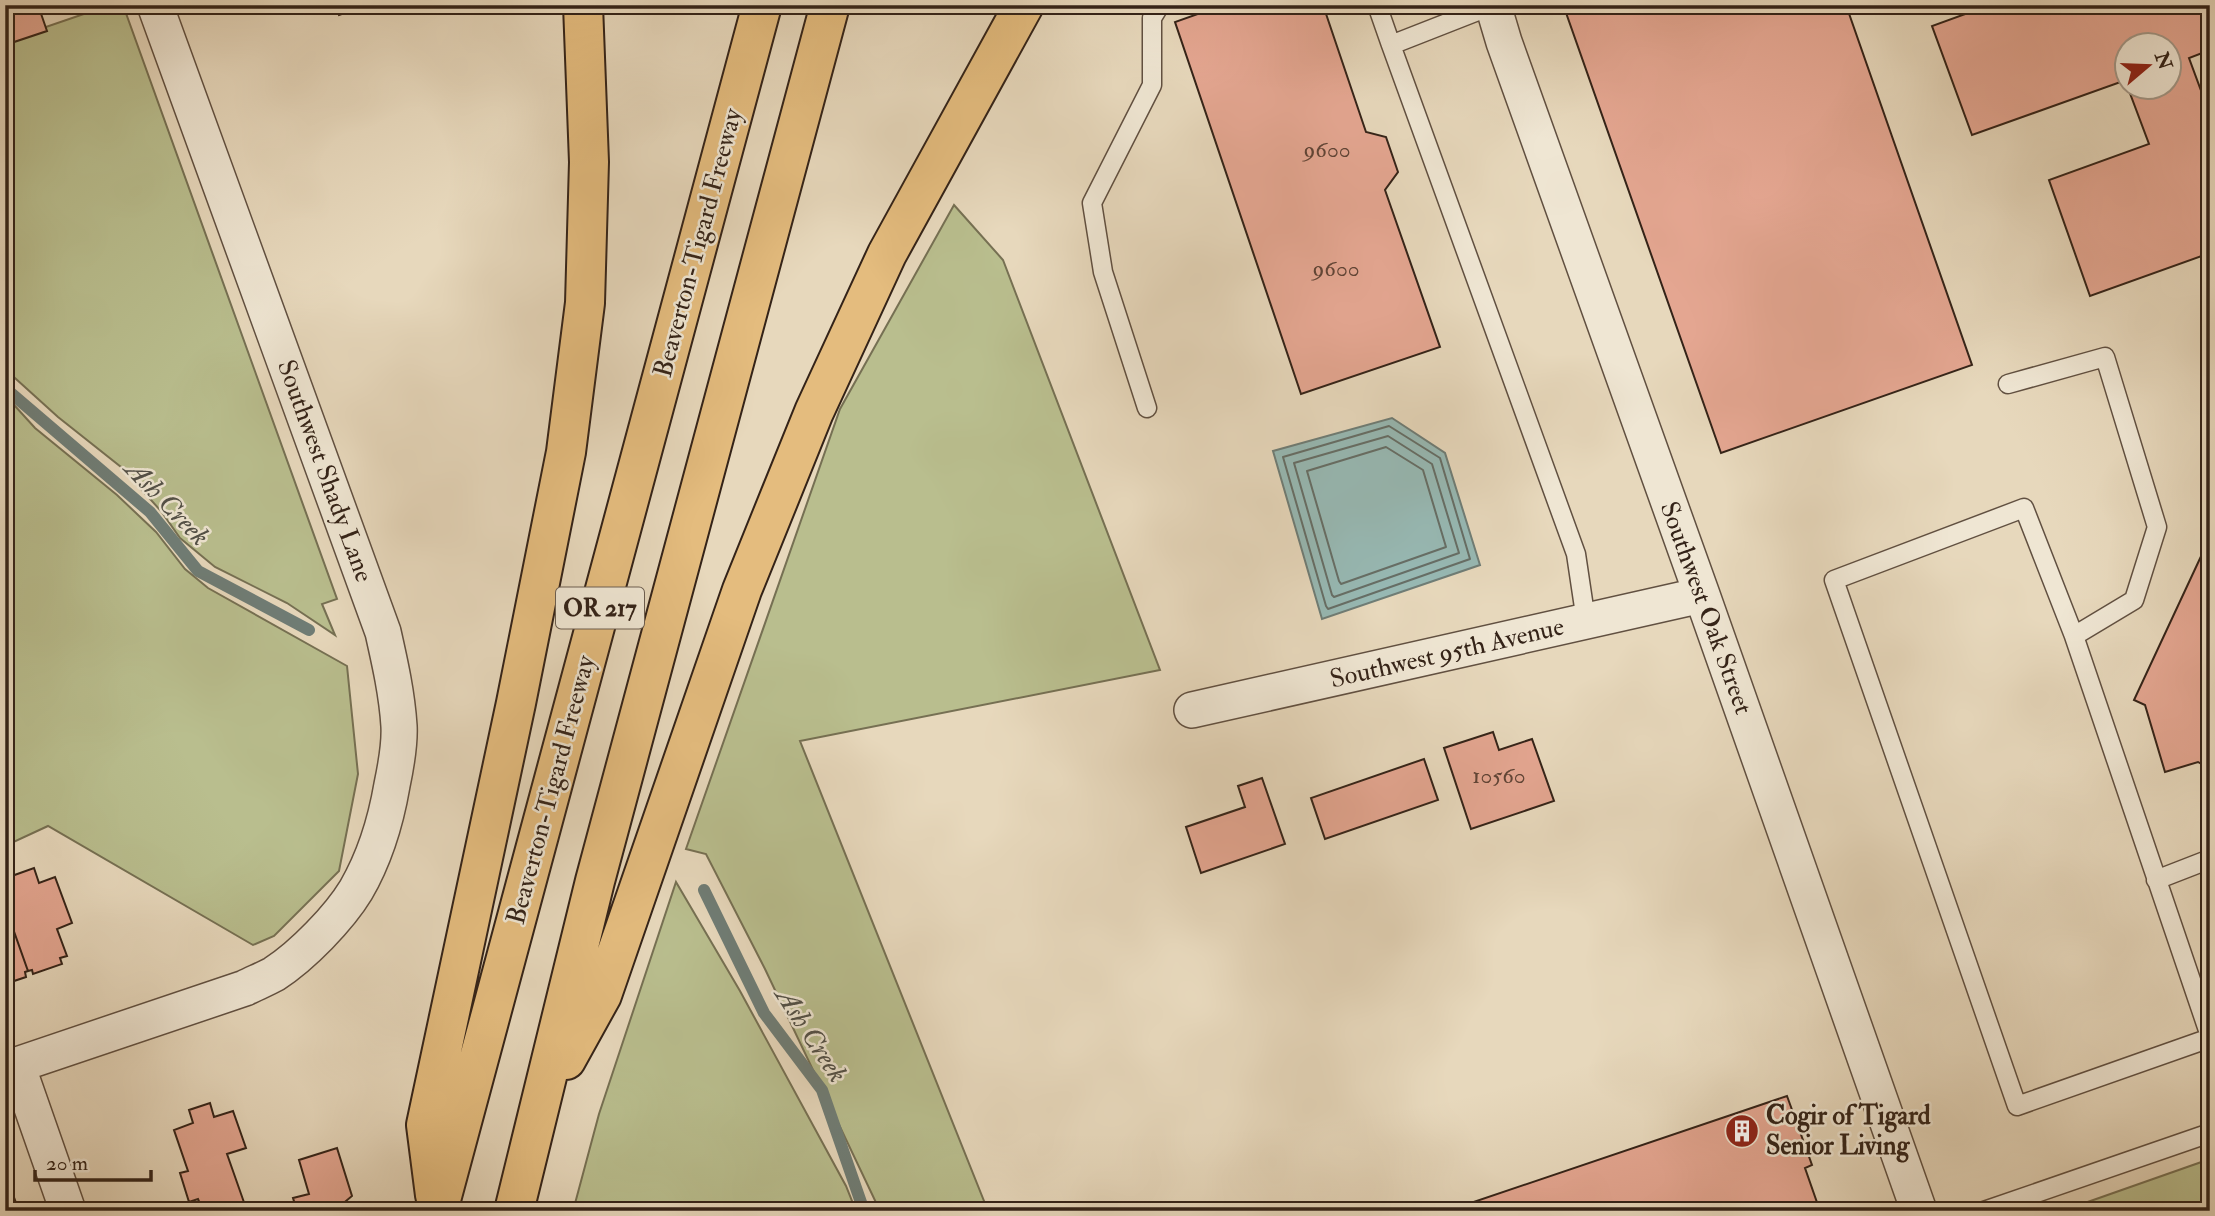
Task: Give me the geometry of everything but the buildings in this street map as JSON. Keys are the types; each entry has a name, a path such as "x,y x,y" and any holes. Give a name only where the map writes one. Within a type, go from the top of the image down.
{"highway":[{"path":"438,1211 426,1125 566,452 585,303 589,162 583,5"},
{"name":"Beaverton-Tigard Freeway","path":"438,1211 762,5"},
{"name":"OR 217","path":"514,1211 599,867 831,5"},
{"path":"541,1105 602,995 743,590 814,412 887,254 1024,5"}],"street":[{"name":"Southwest Shady Lane","path":"11,1067 245,988 273,975 299,955 320,935 355,891 373,853 388,811 395,771 399,729 383,632 155,5"},
{"name":"Southwest Oak Street","path":"1493,5 1919,1211"},
{"name":"Southwest 95th Avenue","path":"1192,710 1702,595"},
{"path":"11,1067 68,1211"}],"lane":[{"path":"1147,408 1103,272 1091,203 1152,85 1152,18 1160,5"},
{"path":"1377,5 1576,555 1586,621"},
{"path":"1391,45 1493,5"},
{"path":"2008,384 2105,357 2157,527 2134,600 2074,636"},
{"path":"2024,508 2074,636 2157,880 2210,1037 2017,1105 1835,580 2024,508"},
{"path":"2157,880 2210,859"},
{"path":"1984,1211 2210,1133"}],"green space":[{"path":"110,5 123,5 337,599 322,604 335,635 287,603 215,567 180,538 161,511 121,467 58,417 5,369 5,41"},
{"path":"954,205 1003,260 1160,670 800,741 988,1211 880,1211 765,969 706,854 686,849 840,409"},
{"path":"5,395 35,428 117,495 156,532 185,569 208,588 347,666 358,774 339,871 274,936 253,945 48,826 5,846"},
{"path":"676,882 740,991 846,1186 856,1211 573,1211 599,1114"},
{"path":"2210,1159 2210,1211 2062,1211"}],"water":[{"path":"1392,418 1445,453 1480,565 1322,619 1273,451"}],"waterway":[{"name":"Ash Creek","path":"5,388 150,512 198,571 309,630"},
{"name":"Ash Creek","path":"704,890 764,1013 822,1090 864,1211"}],"place":[{"name":"Cogir of Tigard Senior Living","path":"1742,1131"}]}
